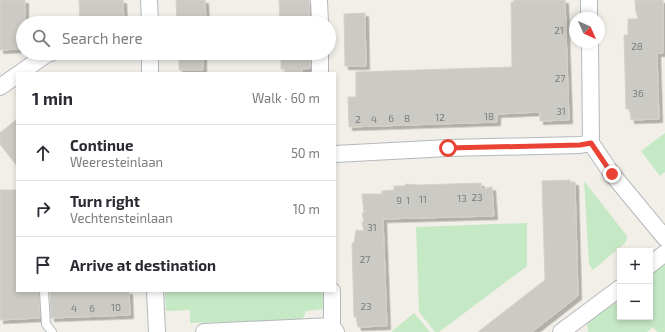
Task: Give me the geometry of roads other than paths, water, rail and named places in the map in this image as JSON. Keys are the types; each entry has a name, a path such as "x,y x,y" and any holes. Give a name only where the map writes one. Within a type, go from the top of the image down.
{"street":[{"path":"149,0 150,16"},
{"path":"319,0 320,16"},
{"path":"589,0 589,12"},
{"path":"590,48 591,143 612,174 665,238"},
{"path":"21,72 38,60"},
{"path":"150,60 150,72"},
{"path":"320,60 320,72"},
{"path":"0,87 16,76"},
{"path":"336,154 448,148 580,145 591,143"},
{"path":"653,263 665,253"},
{"path":"561,332 617,290"},
{"path":"155,292 157,332"},
{"path":"204,332 334,329 332,292"}],"lane":[{"path":"44,292 46,324 52,332"}]}
